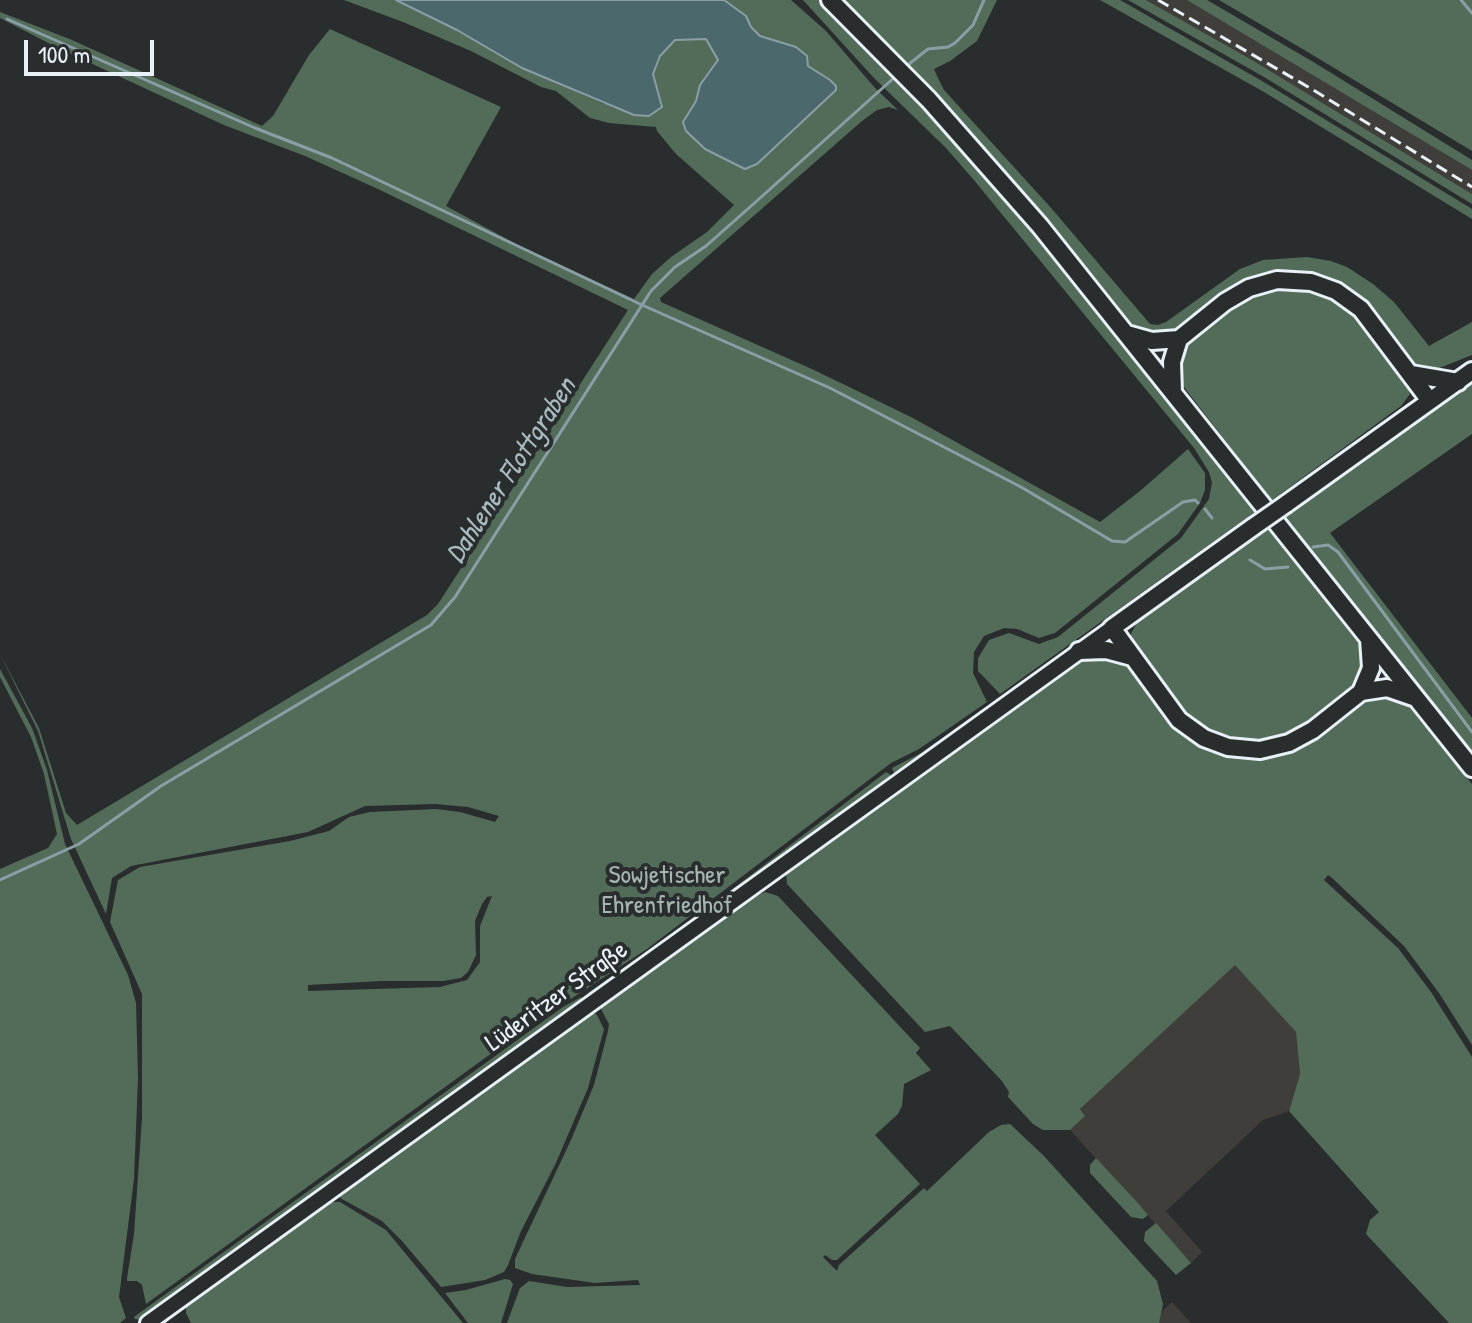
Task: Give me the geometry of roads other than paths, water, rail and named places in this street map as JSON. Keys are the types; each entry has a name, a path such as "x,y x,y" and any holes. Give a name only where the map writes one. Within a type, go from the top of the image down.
{"main road":[{"path":"830,0 910,79 1010,191 1472,768"},
{"path":"1127,334 1152,341 1179,339 1242,291 1277,280 1306,281 1332,289 1358,305 1430,401"},
{"path":"1173,392 1172,362 1179,339"},
{"path":"1369,638 1371,668 1361,692 1295,741 1270,749 1238,749 1207,740 1183,724 1112,628 1472,371"},
{"path":"1411,374 1458,382"},
{"name":"Lüderitzer Straße","path":"148,1323 1112,628"},
{"path":"1079,651 1106,650 1132,657"},
{"path":"1361,692 1387,688 1417,699"}],"water":[{"path":"396,0 724,0 746,16 760,36 796,47 807,56 808,66 830,80 836,90 757,164 745,169 705,149 686,131 683,122 696,101 700,85 718,60 706,39 675,40 660,56 653,74 662,107 649,116 634,115 522,68 457,30"}],"waterway":[{"name":"Dahlener Flottgraben","path":"904,68 928,49 955,43 973,25 984,0"},
{"path":"1461,0 1472,13"},
{"path":"7,19 255,128 332,158 642,305 830,388 1021,487 1112,541 1125,542 1183,502 1195,500 1198,503"},
{"name":"Dahlener Flottgraben","path":"0,880 79,844 161,786 431,625 455,597 651,291 675,267 706,246 896,76"},
{"path":"1205,509 1212,518"},
{"path":"1313,547 1328,545 1338,552 1472,732"},
{"path":"1250,560 1265,569 1288,567"}],"railway":[{"path":"1158,0 1472,187"}],"park label":[{"name":"Sowjetischer Ehrenfriedhof","path":"667,891"}]}
